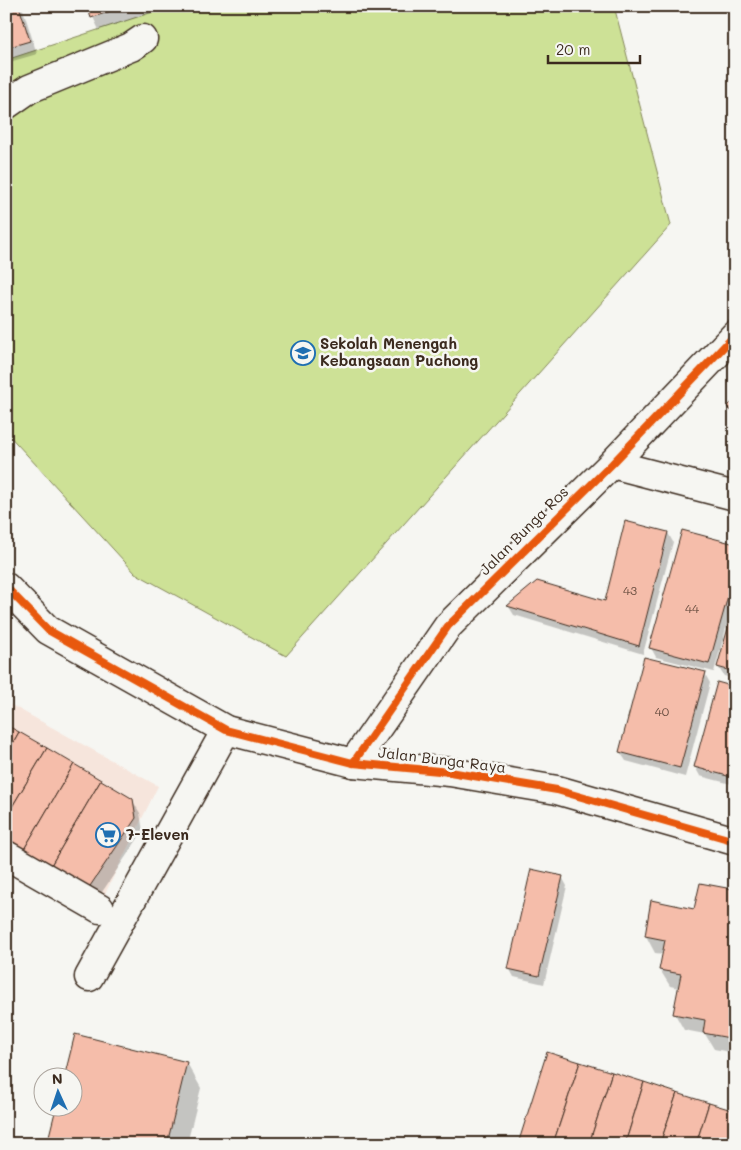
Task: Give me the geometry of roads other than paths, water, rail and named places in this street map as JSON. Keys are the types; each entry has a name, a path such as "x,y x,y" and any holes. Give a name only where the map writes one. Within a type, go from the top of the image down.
{"street":[{"path":"6,105 29,89 131,46 143,39"},
{"name":"Jalan Bunga Ros","path":"353,763 448,626 612,464 735,335"},
{"path":"612,464 735,496"},
{"name":"Jalan Bunga Raya","path":"6,587 48,630 226,730 353,763 450,772 557,790 735,841"},
{"path":"89,977 226,730"},
{"path":"6,854 100,909"}],"place":[{"name":"Sekolah Menengah Kebangsaan Puchong","path":"303,353"},
{"name":"7-Eleven","path":"108,835"}]}
